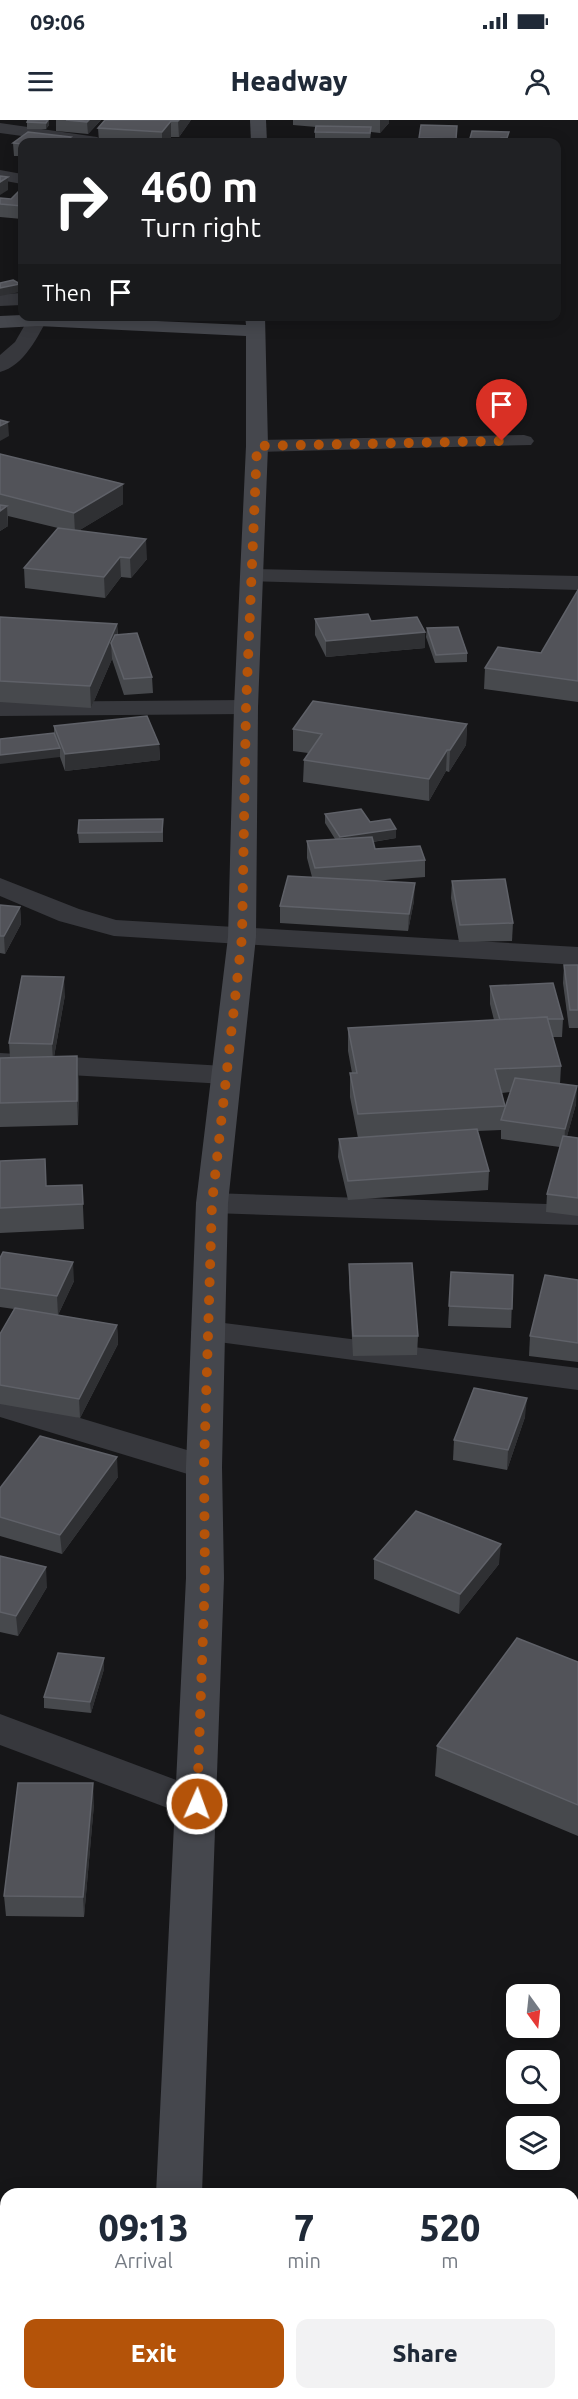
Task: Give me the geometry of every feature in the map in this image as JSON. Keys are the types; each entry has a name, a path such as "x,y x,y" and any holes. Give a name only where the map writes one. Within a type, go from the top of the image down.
{"main road":[{"path":"258,120 259,138"},
{"path":"0,322 18,320"},
{"path":"147,321 255,324 257,446 246,707 242,937 212,1203 204,1467 205,1578 179,2188"}],"street":[{"path":"0,128 69,138"},
{"path":"0,176 18,178"},
{"path":"0,300 18,299"},
{"path":"0,366 23,345 37,321"},
{"path":"257,446 524,441"},
{"path":"252,576 578,583"},
{"path":"0,709 246,707"},
{"path":"0,886 69,915 114,928 578,956"},
{"path":"0,1062 225,1075"},
{"path":"212,1203 578,1215"},
{"path":"208,1332 578,1379"},
{"path":"0,1405 204,1467"},
{"path":"0,1729 197,1804"}],"building":[{"path":"28,120 48,120 46,123 27,122"},
{"path":"66,120 89,120 87,122"},
{"path":"105,120 179,120 171,121 162,132 98,128"},
{"path":"421,125 457,126 456,138 419,138"},
{"path":"316,126 371,127 370,133 315,132"},
{"path":"472,131 509,132 507,138 470,138"},
{"path":"28,132 71,137 70,138 20,138"},
{"path":"0,176 8,177 0,182"},
{"path":"18,192 18,206 0,204 0,198 11,199"},
{"path":"13,280 18,284 0,288 0,283"},
{"path":"0,420 8,422 0,426"},
{"path":"0,454 123,484 74,513 0,494"},
{"path":"58,528 146,539 130,558 120,557 104,577 24,568"},
{"path":"578,590 578,681 485,668 498,647 541,653"},
{"path":"368,614 371,621 417,617 425,632 326,641 315,619"},
{"path":"0,617 117,624 90,686 0,681"},
{"path":"458,627 467,653 436,655 427,628"},
{"path":"137,633 152,677 124,679 111,643 115,635"},
{"path":"313,701 467,724 429,779 304,760 322,734 293,729"},
{"path":"147,716 159,744 65,754 54,726"},
{"path":"54,733 60,748 0,755 0,739"},
{"path":"361,809 370,822 390,819 396,829 340,837 325,814"},
{"path":"163,819 162,832 78,833 79,820"},
{"path":"372,837 375,849 420,846 425,860 315,868 307,841"},
{"path":"288,876 415,883 409,914 280,906"},
{"path":"505,879 513,923 460,925 452,881"},
{"path":"0,905 20,907 4,936 0,936"},
{"path":"564,965 578,965 578,1010 570,1010"},
{"path":"22,976 64,977 52,1044 9,1043"},
{"path":"553,983 563,1019 547,1019 547,1017 500,1020 490,986"},
{"path":"547,1017 561,1066 495,1069 505,1106 358,1114 350,1073 357,1073 348,1028"},
{"path":"77,1056 77,1101 0,1103 0,1058"},
{"path":"515,1078 577,1086 565,1129 501,1120"},
{"path":"477,1129 489,1171 348,1181 339,1139"},
{"path":"563,1136 578,1138 578,1198 547,1194"},
{"path":"45,1159 46,1186 82,1185 83,1204 0,1208 0,1161"},
{"path":"3,1252 73,1262 57,1296 0,1288 0,1258"},
{"path":"412,1263 418,1336 353,1336 349,1264"},
{"path":"451,1272 513,1275 512,1309 449,1306"},
{"path":"545,1275 578,1280 578,1343 530,1336"},
{"path":"15,1308 117,1325 79,1399 0,1385 0,1334"},
{"path":"474,1388 527,1398 508,1450 454,1440"},
{"path":"40,1436 117,1457 60,1535 0,1517 0,1488"},
{"path":"416,1511 501,1544 460,1594 374,1559"},
{"path":"0,1556 46,1567 16,1616 0,1612"},
{"path":"517,1638 578,1662 578,1805 437,1746"},
{"path":"58,1653 104,1658 90,1702 44,1697"},
{"path":"18,1783 93,1783 83,1897 4,1896"}],"route":[{"path":"197,1804 205,1578 204,1467 212,1203 242,937 246,707 257,446 502,441"}]}
